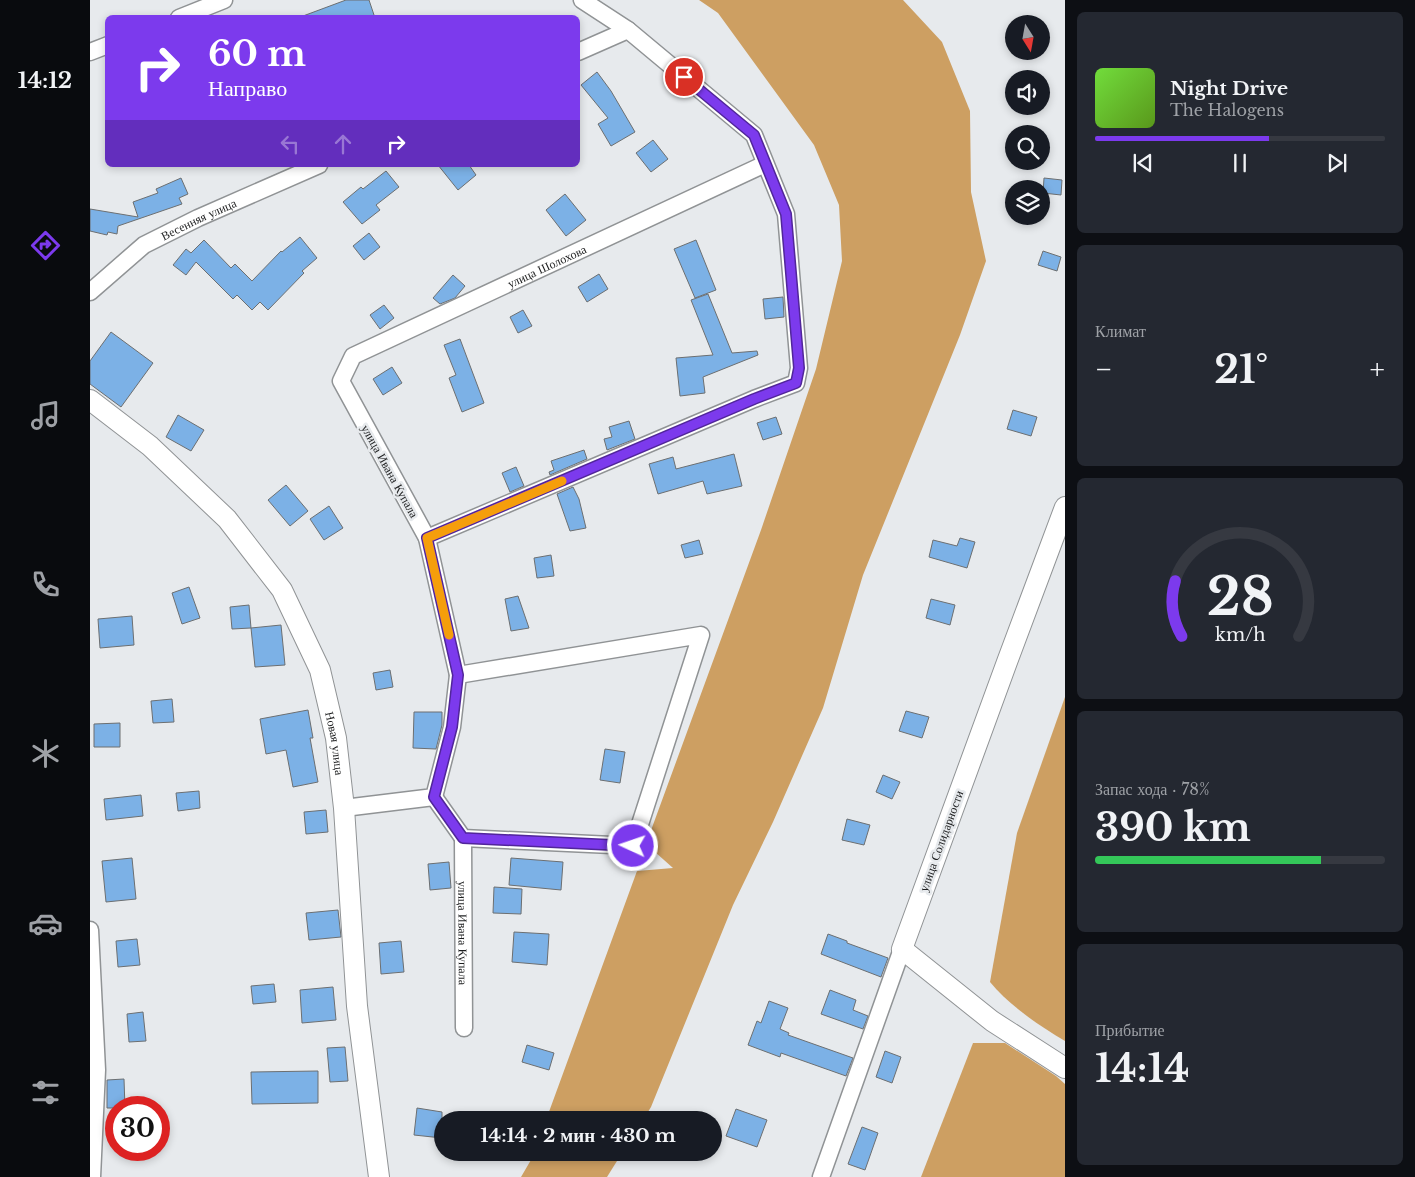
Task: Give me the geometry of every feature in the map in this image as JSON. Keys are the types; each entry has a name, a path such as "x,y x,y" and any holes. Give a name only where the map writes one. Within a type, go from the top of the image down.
{"street":[{"path":"186,15 224,0"},
{"path":"427,538 754,399 796,383 799,368 786,214 754,135 628,30 582,0"},
{"path":"580,51 628,30"},
{"path":"90,52 105,46"},
{"name":"улица Шолохова","path":"341,380 353,356 765,164"},
{"name":"Весенняя улица","path":"90,292 144,245 198,218 314,167"},
{"name":"улица Ивана Купала","path":"341,380 427,538 458,675 452,727 434,797"},
{"name":"Новая улица","path":"90,400 150,446 227,519 282,590 320,670 336,738 344,808 358,1006 379,1177"},
{"name":"улица Солидарности","path":"821,1177 1006,662 1065,507"},
{"path":"344,808 434,797 463,838 633,846 701,635 458,675"},
{"name":"улица Ивана Купала","path":"463,838 464,1028"},
{"path":"90,930 97,1070 92,1177"},
{"path":"902,949 992,1022 1065,1068"}],"shaded area":[{"path":"699,0 903,0 942,42 970,111 971,192 986,261 960,335 863,575 823,708 773,822 733,905 651,1107 649,1111 549,1111 637,871 673,868 646,844 761,530 816,369 842,261 839,205 814,145 718,13"},
{"path":"1065,697 1065,1041 1025,1014 1006,999 990,982 1017,833"},
{"path":"973,1043 1005,1043 1056,1076 1065,1084 1065,1177 921,1177"},
{"path":"530,1161 617,1161 607,1177 521,1177"}],"building":[{"path":"346,0 369,0 374,15 306,15"},
{"path":"597,72 611,91 635,132 611,146 598,124 608,118 581,85"},
{"path":"653,140 668,159 651,172 636,153"},
{"path":"440,167 470,167 476,175 458,190"},
{"path":"386,171 399,187 376,205 380,210 362,224 343,202 361,187 363,189"},
{"path":"181,178 188,194 179,198 182,204 118,226 117,234 108,232 107,235 90,231 90,209 138,217 133,202 158,193 156,189"},
{"path":"1044,178 1062,180 1061,195 1050,194 1050,180 1044,180"},
{"path":"565,194 586,220 566,236 546,210"},
{"path":"369,233 380,247 364,260 353,246"},
{"path":"300,237 317,258 302,271 304,273 268,310 260,302 252,310 237,295 233,299 196,262 186,275 173,265 186,249 191,253 204,240 231,268 235,264 252,281 281,251"},
{"path":"696,240 716,290 695,298 674,249"},
{"path":"1043,251 1061,257 1057,271 1038,265"},
{"path":"599,274 608,289 587,302 578,287"},
{"path":"453,275 465,286 455,298 440,304 433,298"},
{"path":"708,294 732,353 757,351 758,355 703,377 705,393 680,396 676,358 713,355 691,300"},
{"path":"783,297 784,317 765,319 763,299"},
{"path":"384,305 394,318 380,329 370,315"},
{"path":"523,310 532,326 518,333 510,317"},
{"path":"111,332 153,363 121,407 90,384 90,361"},
{"path":"460,339 484,403 462,412 449,378 456,375 444,345"},
{"path":"392,367 402,383 383,395 373,379"},
{"path":"1013,410 1037,417 1031,436 1007,429"},
{"path":"178,415 204,430 191,451 166,437"},
{"path":"776,417 782,434 763,440 757,423"},
{"path":"629,421 635,439 607,450 604,439 612,437 609,427"},
{"path":"584,450 587,459 550,475 549,472 554,470 551,461"},
{"path":"734,454 742,486 707,494 703,481 658,494 649,464 673,457 676,469"},
{"path":"516,467 524,486 510,492 502,473"},
{"path":"286,485 308,511 290,526 268,500"},
{"path":"573,487 579,499 586,528 570,531 557,494"},
{"path":"329,506 343,528 324,540 310,519"},
{"path":"960,538 975,542 967,568 929,557 933,540 957,546"},
{"path":"699,540 703,554 685,558 681,545"},
{"path":"551,555 554,576 537,578 534,558"},
{"path":"189,587 200,618 182,624 172,593"},
{"path":"518,596 529,628 511,631 505,599"},
{"path":"931,599 955,605 950,625 926,618"},
{"path":"249,605 251,628 232,629 230,607"},
{"path":"132,616 134,645 100,648 98,619"},
{"path":"281,625 285,665 255,667 251,628"},
{"path":"390,670 393,687 376,690 373,673"},
{"path":"172,699 174,722 153,723 151,701"},
{"path":"308,710 313,738 310,738 318,782 293,787 286,750 266,754 260,719"},
{"path":"906,711 929,717 922,738 899,731"},
{"path":"414,712 442,712 442,725 436,749 413,748"},
{"path":"120,723 120,747 94,747 94,724"},
{"path":"605,749 625,752 620,783 600,780"},
{"path":"883,775 900,782 892,799 876,792"},
{"path":"199,791 200,808 178,811 176,793"},
{"path":"141,795 143,816 106,820 104,799"},
{"path":"326,810 328,832 306,834 304,812"},
{"path":"847,819 870,825 864,845 842,840"},
{"path":"132,858 136,899 106,902 102,861"},
{"path":"511,858 563,862 561,890 509,885"},
{"path":"449,862 451,888 430,890 428,864"},
{"path":"494,887 522,889 521,914 493,913"},
{"path":"338,910 341,937 309,940 306,913"},
{"path":"514,932 549,934 547,965 512,962"},
{"path":"828,934 888,958 881,977 821,954"},
{"path":"137,939 140,965 118,967 116,941"},
{"path":"401,941 404,972 381,974 379,943"},
{"path":"274,984 276,1002 253,1004 251,986"},
{"path":"333,987 336,1020 302,1023 300,990"},
{"path":"830,990 856,1000 853,1010 868,1016 863,1029 821,1014"},
{"path":"769,1001 788,1008 780,1029 789,1033 788,1035 853,1058 846,1076 781,1053 780,1057 748,1045 757,1021 761,1023"},
{"path":"143,1012 146,1041 129,1042 127,1014"},
{"path":"527,1045 554,1053 549,1070 522,1062"},
{"path":"345,1047 348,1081 330,1082 327,1048"},
{"path":"885,1051 901,1057 892,1083 876,1077"},
{"path":"318,1071 318,1103 252,1104 251,1072"},
{"path":"124,1079 125,1096 107,1096 107,1080"},
{"path":"417,1108 436,1111 434,1111 434,1137 414,1135"},
{"path":"736,1109 767,1120 757,1147 726,1136"},
{"path":"862,1127 878,1133 865,1170 848,1164"}],"slow traffic":[{"path":"449,635 427,538 562,481"}],"route":[{"path":"633,846 463,838 434,797 452,727 458,675 427,538 754,399 796,383 799,368 786,214 754,135 684,77"}]}
